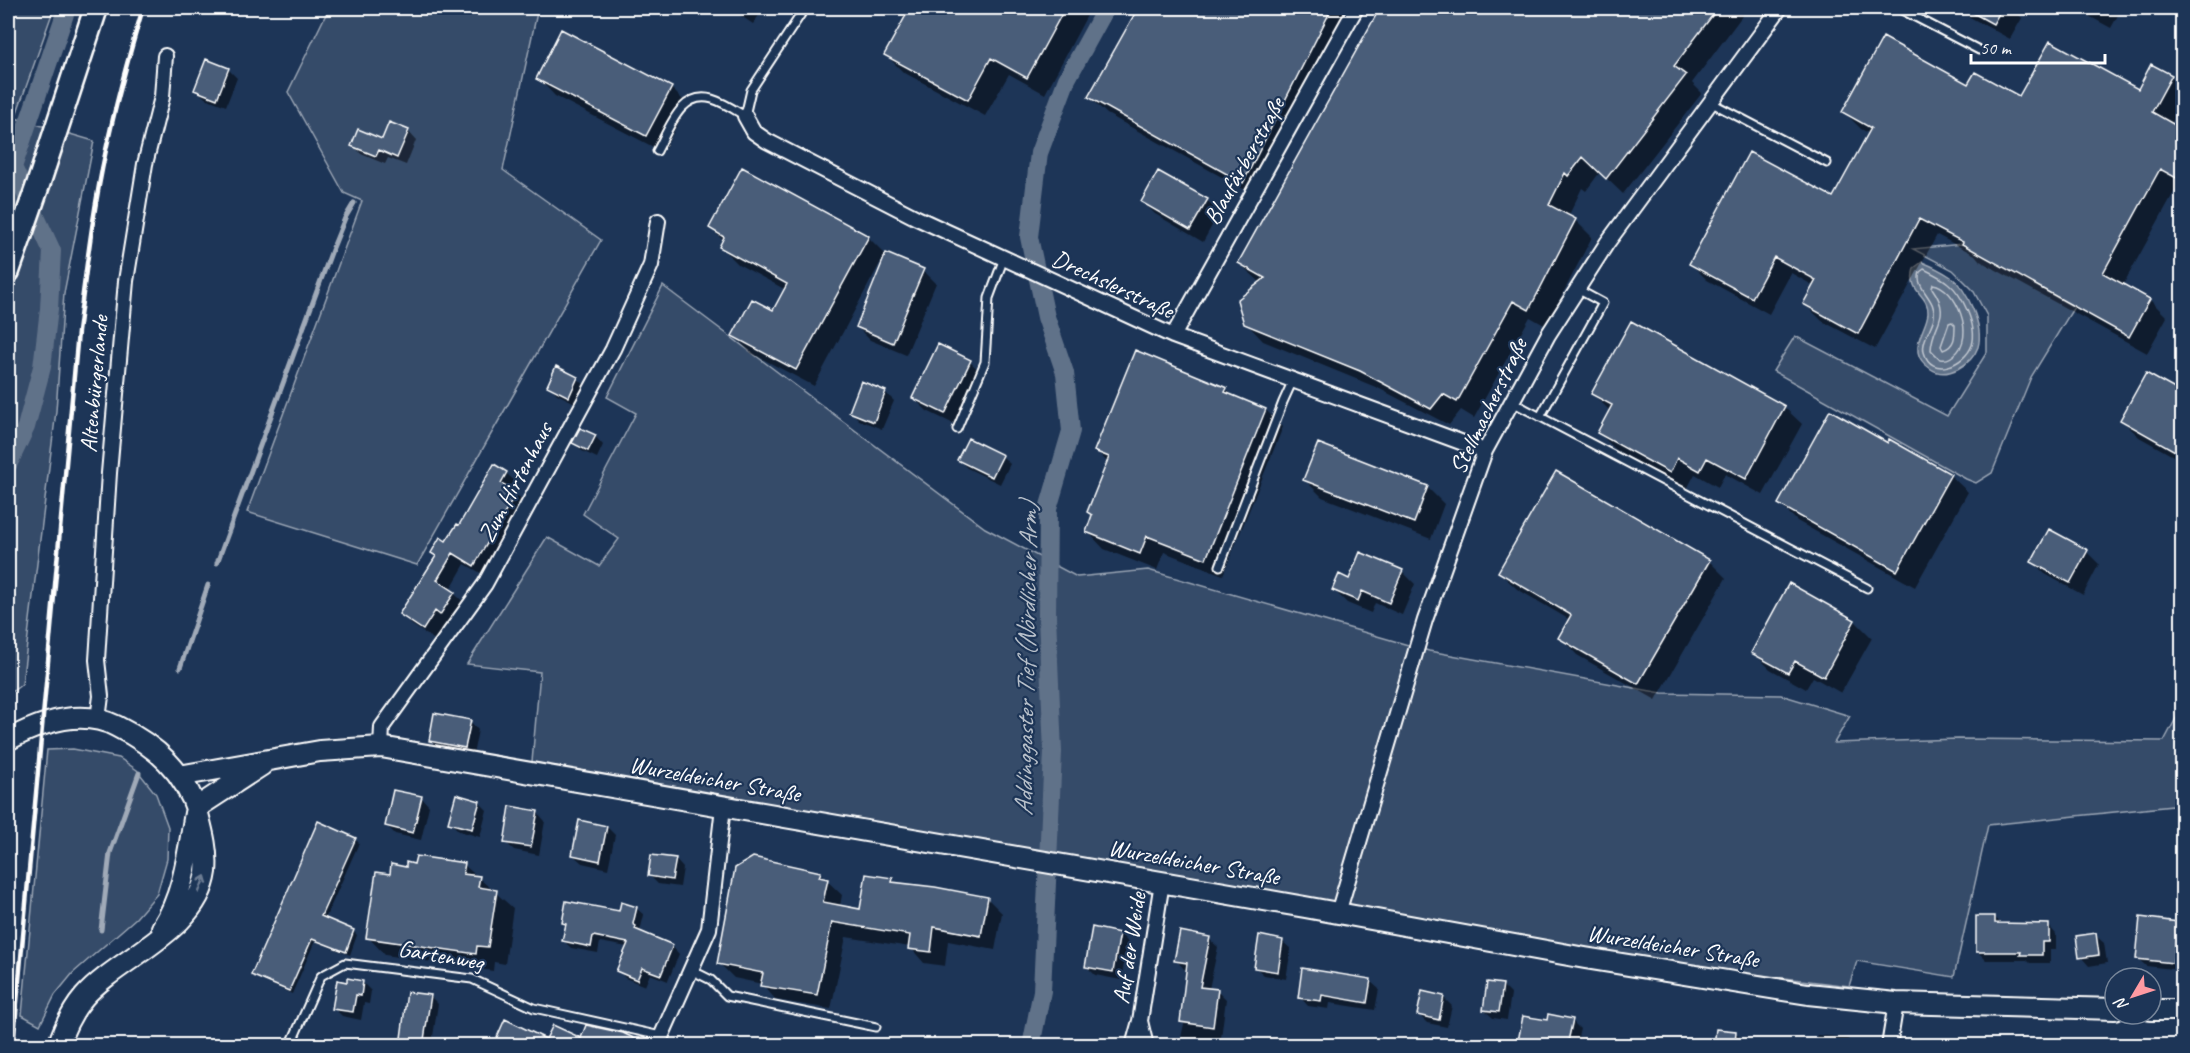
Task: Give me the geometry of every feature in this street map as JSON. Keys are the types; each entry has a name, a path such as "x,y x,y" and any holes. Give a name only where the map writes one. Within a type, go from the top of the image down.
{"main road":[{"path":"8,271 96,8"},
{"path":"8,740 27,730 57,720 98,719 144,740 162,755 179,776 196,808 206,840 206,873 194,902 173,926 112,972 85,997 69,1020 58,1046"},
{"name":"Wurzeldeicher Straße","path":"179,776 320,751 381,747 1162,882 1573,956 1808,994 1896,1004 2103,1009"},
{"name":"Wurzeldeicher Straße","path":"196,808 268,761"},
{"path":"2163,1010 2182,1010"}],"street":[{"name":"Blaufärberstraße","path":"1173,336 1356,8"},
{"name":"Stellmacherstraße","path":"1338,914 1425,620 1485,451 1548,335 1607,243 1780,8"},
{"name":"Altenbürgerlande","path":"98,719 101,696 97,660 109,473 126,281 145,164 162,97 165,56"},
{"name":"Drechslerstraße","path":"746,116 754,132 767,141 917,218 1173,336 1485,451"},
{"name":"Zum Hirtenhaus","path":"381,747 382,727 485,584 613,349 651,264 658,221"},
{"name":"Gartenweg","path":"659,1040 709,929 723,807"},
{"name":"Auf der Weide","path":"1133,1046 1140,1021 1162,882"},
{"path":"1889,1046 1896,1004"},
{"name":"Auf der Weide","path":"1140,1021 1146,1046"}],"lane":[{"path":"657,151 680,108 690,99 703,97 713,99 746,116 751,90 805,8"},
{"path":"1898,8 1980,50"},
{"path":"1710,102 1827,163"},
{"path":"957,429 985,362 990,298 1004,258"},
{"path":"1540,417 1603,303 1577,289"},
{"path":"1220,566 1293,380"},
{"path":"1512,402 1867,588"},
{"name":"Gartenweg","path":"290,1046 321,976 345,963 472,979 534,1008 659,1040"},
{"path":"691,970 711,980 727,996 876,1027"}],"shaded area":[{"path":"8,8 54,8 15,118 94,141 64,293 56,411 22,684 8,695"},
{"path":"329,8 538,8 503,170 601,240 417,565 247,512 362,201 344,193 288,92"},
{"path":"1962,244 2074,307 2031,377 1992,473 1976,483 1773,371 1795,336 1947,416 1987,352 1987,316 1973,290 1953,270 1913,249"},
{"path":"663,286 985,528 1077,577 1148,570 1429,651 1662,693 1781,695 1850,716 1834,743 1958,739 2164,741 2182,707 2182,805 1988,825 1954,977 1857,961 1849,986 1682,965 1258,888 1023,852 532,762 540,672 467,664 547,537 599,566 619,539 583,514 636,413 607,397"},
{"path":"73,749 119,758 137,770 156,794 168,827 167,859 157,894 136,918 73,973 55,995 40,1025 22,1015 47,750"}],"water":[{"path":"1922,262 1951,277 1963,290 1973,309 1979,329 1978,347 1975,353 1965,364 1944,373 1931,369 1919,355 1919,342 1928,313 1925,301 1913,283 1913,277 1914,268"}],"building":[{"path":"910,8 1065,8 1027,78 991,58 968,100 884,55"},
{"path":"1138,8 1332,8 1243,183 1088,97"},
{"path":"1380,8 1718,8 1674,66 1686,75 1606,179 1583,157 1568,176 1565,173 1549,205 1576,219 1529,310 1513,301 1457,402 1443,394 1431,409 1360,371 1244,324 1237,300 1265,278 1238,263"},
{"path":"1964,8 2002,8 1993,24"},
{"path":"561,29 672,87 646,136 536,79"},
{"path":"1883,37 1968,84 1975,72 2019,96 2050,41 2138,89 2151,64 2172,75 2152,112 2182,129 2182,181 2160,169 2103,273 2150,299 2129,337 1919,219 1858,334 1803,304 1816,280 1774,257 1752,298 1689,264 1749,152 1833,197 1871,128 1842,112"},
{"path":"206,59 229,68 217,99 194,90"},
{"path":"389,122 409,130 397,158 379,150 376,156 351,146 358,129 382,139"},
{"path":"742,167 869,236 796,370 732,336 752,299 773,310 787,284 719,247 724,237 709,228"},
{"path":"1158,171 1208,199 1190,230 1141,202"},
{"path":"886,253 924,269 893,343 856,327"},
{"path":"1631,321 1785,406 1746,479 1707,458 1700,471 1677,458 1670,473 1597,433 1612,405 1591,394"},
{"path":"938,344 971,360 945,414 912,398"},
{"path":"1135,350 1227,388 1225,392 1266,409 1206,559 1147,536 1140,554 1086,532 1092,515 1087,512 1109,457 1094,451"},
{"path":"556,366 578,377 569,397 547,386"},
{"path":"2146,373 2182,393 2182,455 2120,420"},
{"path":"861,381 886,391 874,422 849,412"},
{"path":"1830,410 1888,443 1889,439 1951,474 1897,571 1778,504"},
{"path":"580,428 596,435 588,451 572,443"},
{"path":"968,438 1003,455 992,477 957,460"},
{"path":"1318,443 1428,486 1414,523 1303,480"},
{"path":"494,464 507,472 501,483 517,492 474,566 453,553 437,580 455,592 440,615 435,611 423,630 399,614 436,556 431,553 440,537 446,541 457,524 459,525"},
{"path":"1556,471 1710,560 1638,684 1558,638 1571,615 1498,572"},
{"path":"2049,529 2088,550 2070,583 2031,562"},
{"path":"1360,552 1403,570 1389,603 1362,591 1358,601 1332,590 1339,574 1349,579"},
{"path":"1789,583 1855,620 1824,677 1795,661 1788,673 1751,653"},
{"path":"434,713 471,720 465,748 429,741"},
{"path":"393,790 422,796 413,833 385,826"},
{"path":"456,794 480,801 472,829 448,823"},
{"path":"510,806 538,811 531,847 504,843"},
{"path":"579,820 607,826 600,861 572,855"},
{"path":"318,821 356,838 321,916 354,930 346,952 312,939 289,991 251,975"},
{"path":"651,855 676,858 672,880 648,876"},
{"path":"416,856 465,863 463,874 480,876 478,887 497,890 488,947 477,946 476,954 366,938 376,872 390,874 391,864 406,867 406,862 414,864"},
{"path":"753,857 821,872 819,877 828,879 823,902 860,909 866,874 893,878 892,882 988,897 981,936 934,927 931,952 908,949 910,935 832,922 817,995 760,986 763,973 717,964 735,868"},
{"path":"566,901 619,911 621,902 637,907 633,924 636,926 635,929 673,945 661,975 642,968 637,980 616,971 628,943 593,936 591,947 562,941 566,924 562,923"},
{"path":"1976,916 1995,916 1995,923 2049,924 2049,942 2042,942 2042,955 2020,955 2021,952 1976,952"},
{"path":"2140,917 2178,922 2173,963 2136,959"},
{"path":"1092,927 1120,933 1113,972 1085,967"},
{"path":"1180,931 1210,937 1200,987 1218,989 1213,1027 1180,1022 1187,963 1174,961"},
{"path":"2096,933 2099,955 2079,958 2076,936"},
{"path":"1259,935 1283,940 1278,972 1254,968"},
{"path":"1302,968 1371,979 1367,1003 1322,995 1321,1001 1298,998"},
{"path":"347,978 363,981 361,996 356,995 353,1012 332,1009 337,980 347,982"},
{"path":"1487,982 1503,984 1499,1012 1483,1010"},
{"path":"1422,991 1444,996 1439,1020 1417,1015"},
{"path":"407,992 431,995 423,1046 400,1046"},
{"path":"1548,1014 1573,1019 1567,1046 1517,1046 1523,1016 1547,1020"},
{"path":"505,1019 546,1039 553,1025 581,1038 586,1025 623,1033 648,1045 493,1046"},
{"path":"1716,1029 1736,1031 1735,1046 1714,1046"}],"waterway":[{"path":"8,465 26,427 42,367 49,309 52,251 13,167 67,8"},
{"name":"Addinggaster Tief (Nördlicher Arm)","path":"1031,1046 1042,991 1053,752 1047,616 1048,509 1071,431 1065,373 1046,317 1029,237 1039,153 1067,79 1106,8"},
{"path":"2177,112 2182,101"},
{"path":"217,563 332,250 354,203"},
{"path":"180,668 208,585"},
{"path":"101,930 110,853 139,773"}],"railway":[{"path":"13,1046 78,332 101,173 118,96 143,8"}]}
